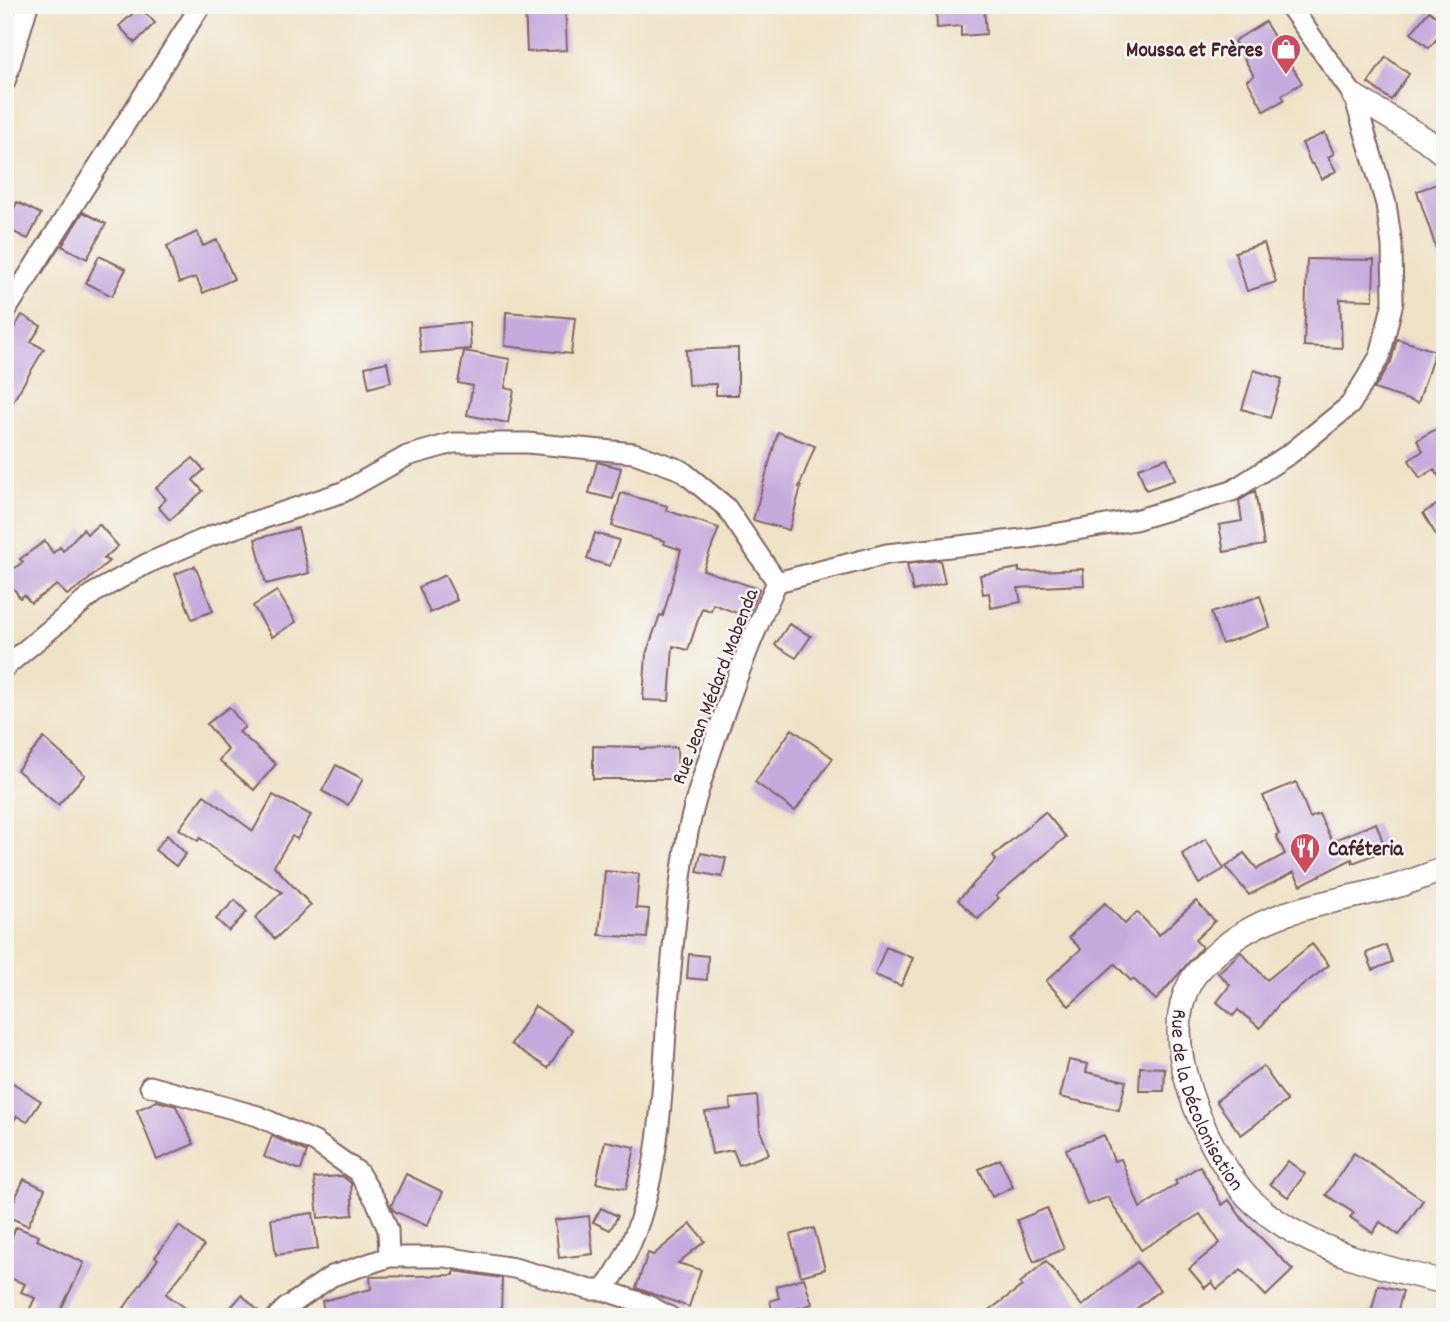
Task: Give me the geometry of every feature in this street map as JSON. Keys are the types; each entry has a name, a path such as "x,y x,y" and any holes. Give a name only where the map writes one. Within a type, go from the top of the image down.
{"street":[{"path":"5,82 28,5"},
{"path":"5,312 201,5"},
{"path":"777,582 887,554 1030,538 1135,520 1232,491 1291,453 1350,405 1380,355 1393,302 1392,245 1386,204 1354,96 1289,5"},
{"path":"1354,96 1425,139 1445,155"},
{"name":"Rue Jean Médard Mabenda","path":"5,667 94,593 146,564 211,536 342,492 407,456 453,443 527,443 634,453 681,470 726,508 777,582 739,670 693,804 682,863 662,1108 650,1181 634,1236 612,1279 603,1290"},
{"name":"Rue de la Décolonisation","path":"1445,869 1400,885 1277,916 1255,925 1220,950 1190,981 1180,1020 1184,1068 1199,1118 1213,1147 1243,1192 1259,1207 1298,1233 1375,1265 1445,1282"},
{"path":"150,1086 258,1116 315,1142 358,1172 377,1203 388,1230 389,1257"},
{"path":"277,1317 332,1276 389,1257 444,1257 514,1268 591,1290 603,1290 645,1304 670,1317"}],"building":[{"path":"525,5 565,5 567,50 527,52"},
{"path":"936,5 984,5 986,34 961,36 961,26 937,28"},
{"path":"140,7 155,23 135,43 119,26"},
{"path":"1429,11 1445,24 1445,29 1429,48 1411,33"},
{"path":"1265,22 1302,83 1282,95 1284,100 1264,111 1247,80 1254,76 1234,41"},
{"path":"1386,57 1409,74 1391,100 1368,83"},
{"path":"1325,133 1334,154 1328,157 1336,171 1322,179 1311,164 1302,143"},
{"path":"1445,181 1445,266 1442,266 1417,191"},
{"path":"17,202 41,214 28,239 5,228"},
{"path":"83,212 106,224 87,259 62,246"},
{"path":"197,232 203,246 217,240 234,279 203,293 196,277 179,283 167,246"},
{"path":"1264,243 1276,282 1247,291 1235,252"},
{"path":"99,256 126,269 112,296 86,283"},
{"path":"1307,259 1374,260 1373,300 1340,299 1342,348 1304,346"},
{"path":"506,312 575,318 571,354 505,346"},
{"path":"22,315 41,326 31,342 44,349 5,415 5,343"},
{"path":"469,322 471,349 421,353 418,327"},
{"path":"1397,339 1435,351 1418,403 1374,389 1391,362"},
{"path":"738,348 738,395 716,395 716,384 688,385 686,350"},
{"path":"464,351 510,359 505,388 514,390 508,423 467,415 473,386 458,383"},
{"path":"387,362 391,382 369,388 365,367"},
{"path":"1254,370 1282,379 1270,418 1242,409"},
{"path":"1445,424 1445,487 1434,469 1420,478 1409,460 1423,451 1417,440"},
{"path":"778,432 815,446 799,487 789,530 753,520"},
{"path":"193,458 204,470 193,480 203,491 170,520 158,507 166,499 156,488"},
{"path":"1167,458 1175,480 1146,490 1138,468"},
{"path":"597,462 621,468 613,499 589,493"},
{"path":"1255,491 1264,545 1224,552 1219,525 1242,521 1239,501"},
{"path":"621,493 667,506 666,510 719,528 703,570 759,589 747,617 713,604 711,611 702,608 688,650 673,646 669,701 643,700 646,654 660,615 663,616 681,550 664,544 665,541 612,526"},
{"path":"1445,500 1445,550 1423,513"},
{"path":"99,524 118,546 104,559 109,561 67,595 57,585 31,603 24,595 20,598 5,575 23,562 20,559 45,541 53,553 60,547 63,551 83,529 87,534"},
{"path":"298,528 309,573 266,584 255,539"},
{"path":"595,533 619,540 610,566 587,559"},
{"path":"940,560 945,583 913,591 907,564"},
{"path":"195,566 213,611 192,619 175,574"},
{"path":"1019,568 1019,572 1083,569 1084,585 1018,588 1021,602 991,608 989,593 983,594 980,575"},
{"path":"445,575 457,600 430,613 419,587"},
{"path":"277,591 296,622 272,637 253,606"},
{"path":"1260,596 1270,627 1222,644 1211,613"},
{"path":"789,624 811,636 796,658 775,645"},
{"path":"229,707 245,727 239,732 276,764 254,790 219,760 228,750 207,724"},
{"path":"792,729 833,758 795,811 755,782"},
{"path":"44,738 85,775 58,805 17,770"},
{"path":"593,746 640,749 677,747 678,779 593,779"},
{"path":"336,765 363,779 348,805 322,791"},
{"path":"1296,782 1310,818 1319,814 1332,841 1376,823 1386,850 1353,863 1352,859 1301,885 1294,872 1249,895 1226,867 1244,853 1257,869 1285,854 1263,796"},
{"path":"204,795 253,831 273,795 311,815 297,839 292,836 274,866 311,905 275,939 255,918 282,892 200,838 198,841 179,829"},
{"path":"1045,812 1066,837 996,896 999,898 978,919 958,900 996,860 993,856"},
{"path":"167,835 186,854 176,866 155,850"},
{"path":"1206,839 1224,869 1199,884 1182,854"},
{"path":"701,853 726,858 722,877 697,872"},
{"path":"605,871 639,874 636,908 649,909 647,938 599,935"},
{"path":"235,900 247,912 229,931 216,919"},
{"path":"1196,901 1215,921 1195,940 1202,947 1156,1000 1133,979 1131,981 1115,964 1069,1006 1046,981 1081,949 1069,937 1105,903 1125,924 1137,912 1159,935"},
{"path":"1312,944 1329,965 1280,1003 1260,1028 1238,1010 1233,1016 1217,1002 1230,985 1218,973 1241,952 1267,980"},
{"path":"1386,945 1392,962 1373,970 1366,953"},
{"path":"886,947 913,958 901,986 875,975"},
{"path":"689,954 708,956 707,980 687,978"},
{"path":"535,1006 572,1030 548,1068 511,1044"},
{"path":"1069,1060 1088,1064 1086,1072 1126,1081 1119,1110 1060,1097"},
{"path":"1263,1066 1287,1101 1241,1135 1216,1101"},
{"path":"1140,1067 1165,1068 1164,1091 1139,1091"},
{"path":"5,1078 41,1101 27,1122 17,1116 5,1134"},
{"path":"757,1096 760,1130 769,1154 739,1165 733,1150 712,1154 705,1112 731,1109 730,1099"},
{"path":"157,1101 176,1106 194,1144 157,1160 137,1110"},
{"path":"1104,1135 1114,1161 1121,1159 1140,1208 1200,1166 1222,1205 1229,1200 1243,1220 1293,1270 1266,1296 1241,1270 1217,1289 1212,1282 1205,1288 1189,1269 1220,1243 1200,1214 1141,1250 1108,1197 1087,1205 1066,1149"},
{"path":"272,1136 307,1152 301,1170 264,1157"},
{"path":"605,1141 635,1147 626,1189 596,1183"},
{"path":"1354,1153 1423,1200 1399,1235 1380,1222 1373,1233 1350,1217 1354,1213 1326,1195"},
{"path":"1000,1159 1013,1187 992,1197 979,1169"},
{"path":"1288,1161 1305,1174 1288,1197 1270,1184"},
{"path":"406,1174 443,1192 427,1226 394,1211 391,1206"},
{"path":"342,1176 351,1183 353,1215 318,1218 314,1178"},
{"path":"24,1179 45,1189 28,1226 7,1216"},
{"path":"601,1208 618,1216 610,1230 593,1222"},
{"path":"1047,1208 1064,1249 1034,1262 1017,1220"},
{"path":"313,1213 318,1249 276,1255 271,1219"},
{"path":"589,1216 593,1254 559,1258 555,1220"},
{"path":"691,1224 705,1241 678,1263 701,1270 689,1307 636,1288 648,1253 653,1255"},
{"path":"179,1226 204,1246 166,1294 198,1317 136,1317 124,1308 158,1259 155,1257"},
{"path":"16,1227 39,1236 37,1240 84,1263 57,1317 26,1317 35,1298 21,1292 25,1284 5,1276 5,1252"},
{"path":"814,1228 825,1269 801,1276 790,1235"},
{"path":"1046,1261 1082,1306 1137,1262 1160,1290 1126,1317 980,1317 1022,1286 1020,1283"},
{"path":"454,1271 502,1278 501,1316 479,1314 478,1317 325,1317 322,1301 371,1289 370,1277 454,1275"},
{"path":"804,1278 812,1304 774,1315 770,1301 779,1298 776,1286"},
{"path":"1378,1285 1403,1291 1396,1317 1370,1317"},
{"path":"242,1295 265,1317 222,1317"}],"place":[{"name":"Moussa et Frères","path":"1286,76"},
{"name":"Caféteria","path":"1305,875"}]}
